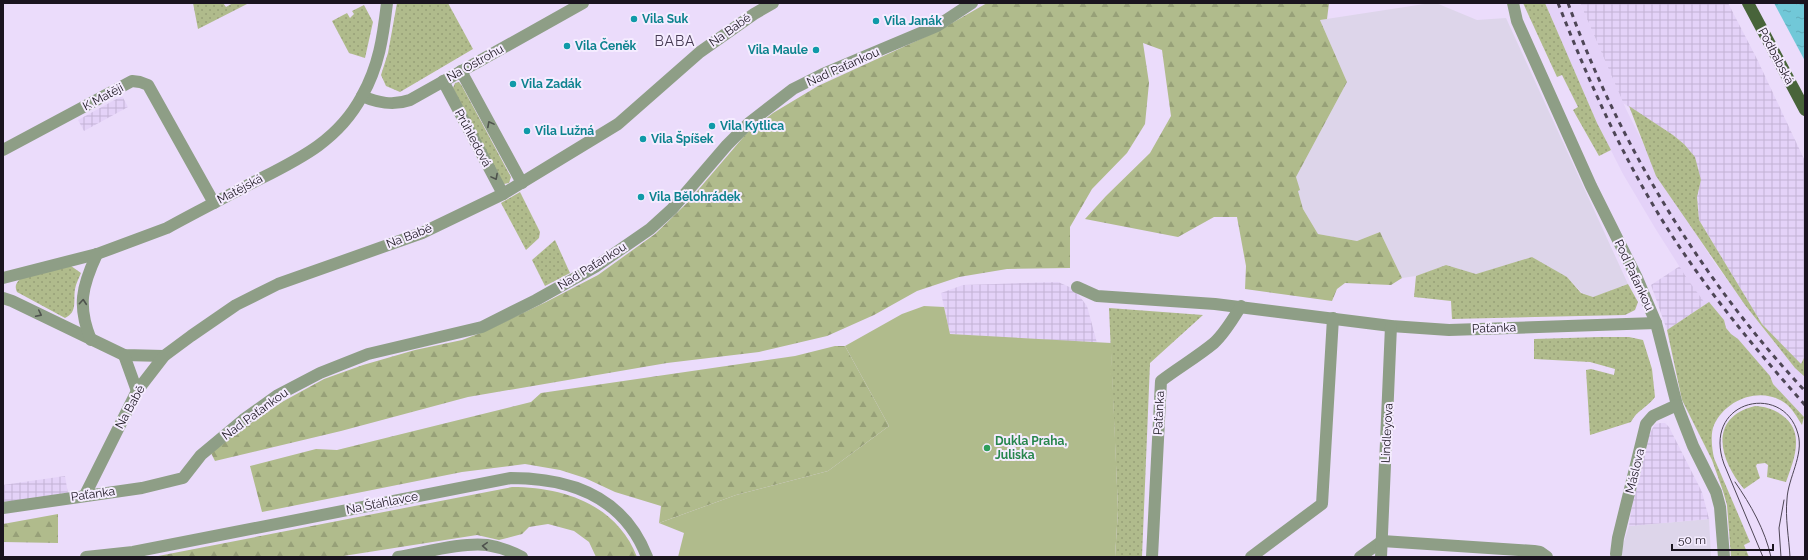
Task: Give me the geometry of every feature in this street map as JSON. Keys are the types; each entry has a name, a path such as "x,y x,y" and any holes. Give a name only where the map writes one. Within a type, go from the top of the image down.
{"main road":[{"name":"Podbabská","path":"1748,3 1805,110"}],"street":[{"name":"Matějská","path":"3,278 97,254 167,228 311,152 346,121 362,96 375,69 381,48 387,3"},
{"name":"Na Ostrohu","path":"362,96 381,103 403,102 443,82 583,3"},
{"name":"Na Babě","path":"85,495 137,391 164,356 236,305 278,284 422,233 503,194 522,183 618,124 700,52 754,14 773,3"},
{"name":"Nad Paťankou","path":"183,478 201,455 243,420 278,395 320,373 368,354 482,327 536,300 595,267 650,229 672,209 743,128 793,89 823,74 936,26 972,3"},
{"name":"Pod Paťankou","path":"1513,3 1518,21 1530,50 1592,186 1637,278 1656,323 1677,405 1693,446 1716,492 1720,507 1724,557"},
{"name":"Průhledová","path":"461,71 522,183"},
{"name":"K Matěji","path":"3,150 132,82 140,82 148,85 214,203"},
{"name":"Průhledová","path":"443,82 503,194"},
{"path":"91,340 85,325 82,310 87,275 97,254"},
{"name":"Paťanka","path":"1077,287 1097,296 1242,306 1391,326 1449,330 1656,323"},
{"path":"3,298 124,355 164,356"},
{"name":"Paťanka","path":"1152,557 1161,381 1213,344 1223,334 1242,306"},
{"path":"1251,557 1322,504 1333,318"},
{"name":"Lindleyova","path":"1381,557 1391,326"},
{"path":"124,355 137,391"},
{"name":"Máslova","path":"1616,554 1618,538 1646,424 1653,416 1677,405"},
{"name":"Paťanka","path":"3,508 142,488 183,478"},
{"name":"Na Šťáhlavce","path":"86,557 133,552 511,478 533,478 558,481 584,490 605,502 622,516 634,531 647,557"},
{"path":"1360,557 1382,541 1534,551 1540,552 1547,557"},
{"path":"398,557 458,547 486,545 508,550 522,557"}],"shaded area":[{"path":"1436,3 1477,20 1506,18 1628,284 1593,297 1582,293 1567,277 1532,257 1476,274 1446,265 1416,276 1402,278 1380,232 1357,241 1318,234 1303,209 1296,177 1347,82 1320,20"},
{"path":"1545,3 1580,3 1626,109 1651,159 1682,212 1714,262 1752,313 1805,374 1805,420 1776,390 1727,333 1688,280 1655,228 1623,174 1597,123"},
{"path":"1580,3 1728,3 1757,59 1805,161 1805,357 1801,365 1762,324 1699,220 1697,197 1701,180 1684,144 1673,135 1623,103"},
{"path":"122,96 128,107 84,131 78,120"},
{"path":"1683,264 1709,302 1667,330 1651,285"},
{"path":"1058,282 1074,289 1087,306 1097,343 950,334 941,293 963,285"},
{"path":"1665,423 1669,427 1702,492 1709,519 1629,526 1634,490 1649,435 1655,424"},
{"path":"65,476 68,494 3,506 3,485"},
{"path":"1709,519 1711,557 1619,557 1629,526"}],"green space":[{"path":"193,3 223,3 226,7 233,3 249,3 198,29"},
{"path":"397,3 448,3 473,49 400,92 386,86 381,75 388,53"},
{"path":"987,3 1329,3 1327,19 1320,20 1347,82 1296,177 1300,190 1298,191 1303,209 1318,234 1357,241 1380,232 1402,278 1391,285 1345,283 1337,289 1332,301 1245,289 1246,266 1237,217 1214,217 1178,237 1085,219 1150,153 1171,116 1162,50 1143,43 1149,83 1145,124 1127,153 1092,189 1070,227 1070,268 1007,269 959,277 917,291 874,315 827,336 759,352 667,363 468,397 341,431 215,461 211,453 245,427 282,402 324,379 363,365 415,350 462,340 483,332 546,302 598,275 655,234 687,203 746,134 773,113 818,86 938,31"},
{"path":"1523,3 1545,3 1597,123 1611,150 1599,156 1573,110 1578,107 1562,75 1557,77"},
{"path":"364,5 373,22 365,58 349,53 332,21 347,13 350,18 354,14 352,11"},
{"path":"459,82 511,177 509,183 504,184 502,182 453,88 455,83"},
{"path":"1629,106 1673,135 1684,144 1695,157 1701,180 1697,197 1699,220 1762,324 1801,364 1805,356 1805,377 1795,368 1745,305 1656,176"},
{"path":"520,192 540,232 539,238 526,250 501,203"},
{"path":"555,240 570,273 545,286 532,260"},
{"path":"1532,257 1567,277 1581,293 1593,297 1628,284 1638,302 1635,310 1625,315 1452,319 1451,301 1414,297 1416,276 1446,265 1476,274"},
{"path":"71,266 81,273 75,287 72,313 65,318 17,292 16,286 20,279"},
{"path":"1709,302 1724,320 1726,328 1738,339 1770,376 1773,384 1804,417 1802,425 1792,410 1785,403 1776,398 1755,396 1735,402 1727,408 1714,425 1712,446 1714,458 1750,542 1744,545 1749,557 1731,557 1727,505 1712,460 1682,400 1667,330"},
{"name":"Dukla Praha, Juliska","path":"924,306 944,307 950,334 1111,343 1118,510 1115,557 678,557 684,533 659,523 736,495 828,471 889,426 845,346 902,314"},
{"path":"1109,308 1203,315 1150,363 1142,557 1115,557 1118,510"},
{"path":"1629,337 1643,340 1652,369 1655,397 1633,418 1631,422 1590,435 1586,370 1591,369 1614,375 1615,369 1590,362 1534,359 1534,339"},
{"path":"835,346 845,346 889,426 828,471 736,495 659,523 661,506 615,492 585,478 560,470 525,464 462,472 262,512 250,466 316,449 337,450 531,402 541,393 795,356"},
{"path":"1755,406 1777,412 1789,421 1795,435 1796,448 1786,482 1767,477 1768,465 1765,463 1757,464 1756,466 1760,478 1744,489 1729,466 1724,454 1722,442 1724,430 1730,420 1740,412"},
{"path":"512,487 551,491 569,495 586,502 602,512 616,524 628,539 637,557 596,557 589,542 574,531 548,524 529,527 522,534 499,540 477,535 337,557 153,557"},
{"path":"58,514 58,543 3,542 3,524"}],"water":[{"path":"1774,3 1805,3 1805,61"}],"tram line":[{"path":"1763,557 1724,464 1720,442 1724,425 1734,412 1747,405 1762,403 1777,407 1790,417 1798,434 1799,450 1788,491 1787,506 1790,557"},
{"path":"1735,482 1757,518 1771,557"},
{"path":"1781,557 1779,528 1784,500"}],"railway":[{"path":"1558,3 1608,120 1652,204 1700,277 1734,321 1805,405"},
{"path":"1568,3 1612,108 1638,159 1667,209 1698,257 1732,304 1767,349 1805,391"}],"place":[{"name":"Vila Suk","path":"634,19"},
{"name":"Vila Janák","path":"876,21"},
{"name":"Vila Čeněk","path":"567,46"},
{"name":"Vila Maule","path":"816,50"},
{"name":"Vila Zadák","path":"513,84"},
{"name":"Vila Kytlica","path":"712,126"},
{"name":"Vila Lužná","path":"527,131"},
{"name":"Vila Špíšek","path":"643,139"},
{"name":"Vila Bělohrádek","path":"641,197"},
{"name":"Dukla Praha, Juliska","path":"987,448"}],"district":[{"name":"BABA","path":"675,41"}]}
